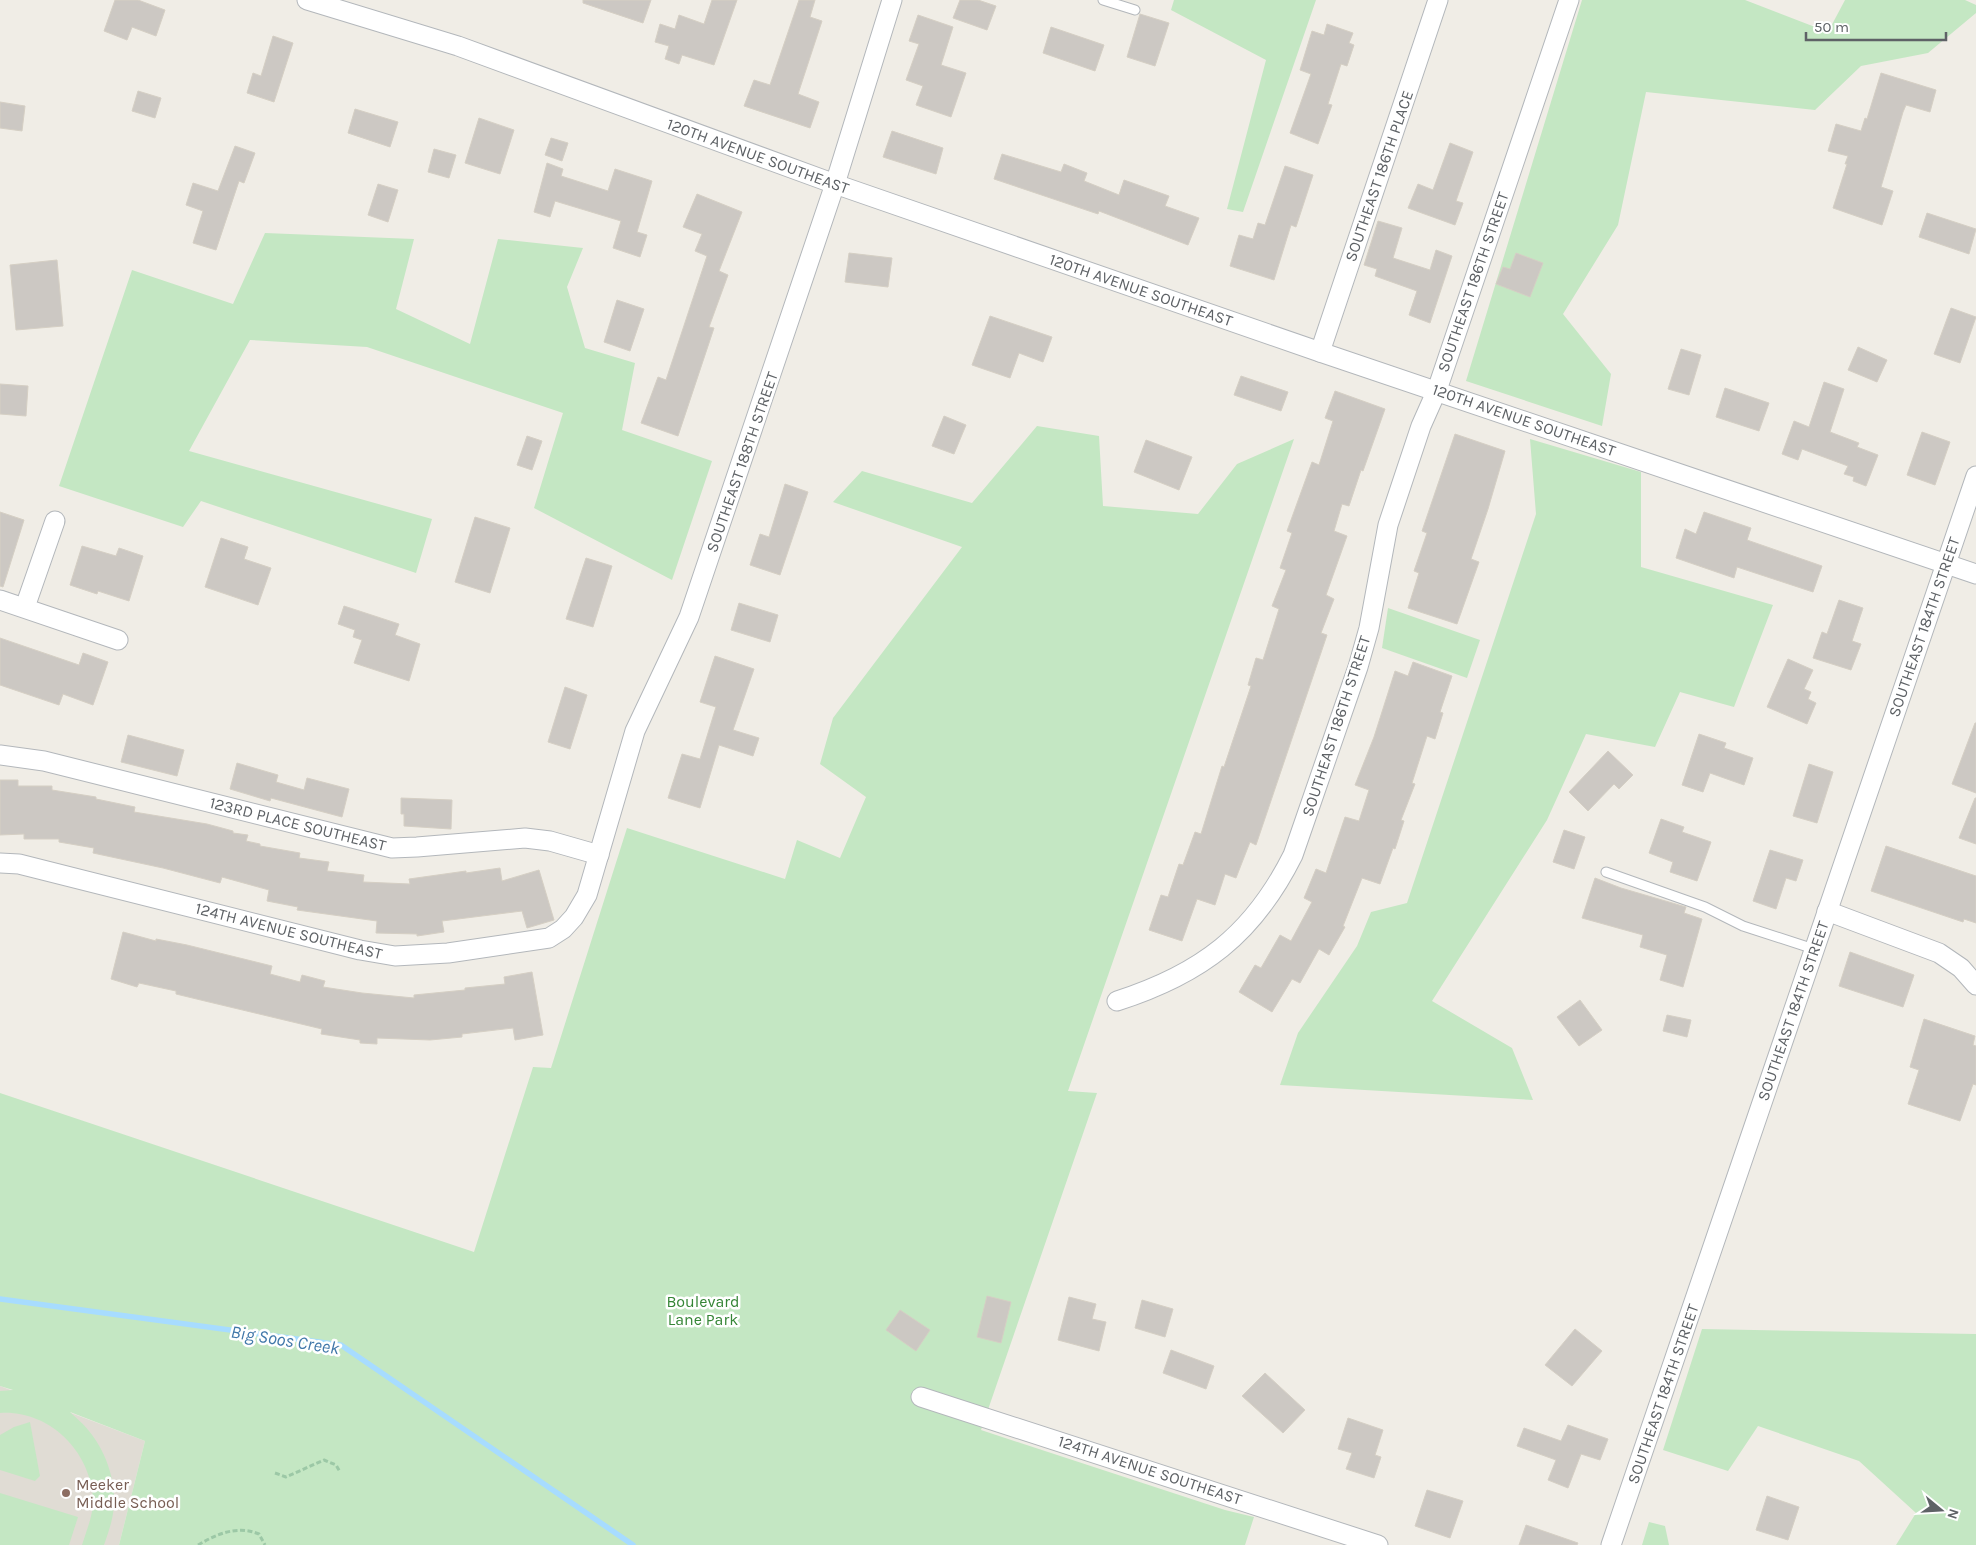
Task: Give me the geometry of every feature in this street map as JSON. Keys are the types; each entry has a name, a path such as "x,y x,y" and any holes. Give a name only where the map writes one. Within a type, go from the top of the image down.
{"street":[{"name":"120TH AVENUE SOUTHEAST","path":"307,0 340,6 458,46 835,184 1320,352 1437,390 1976,574"},
{"name":"SOUTHEAST 188TH STREET","path":"574,917 587,895 636,731 689,617 835,184 892,0"},
{"name":"SOUTHEAST 186TH PLACE","path":"1320,352 1438,0"},
{"name":"SOUTHEAST 186TH STREET","path":"1117,1001 1150,990 1188,972 1233,939 1257,914 1278,884 1292,855 1358,666 1369,628 1388,525 1421,426 1437,390 1569,0"},
{"name":"SOUTHEAST 184TH STREET","path":"1611,1545 1976,476"},
{"path":"25,607 55,521"},
{"path":"0,600 118,640"},
{"name":"123RD PLACE SOUTHEAST","path":"0,755 44,761 392,848 525,838 550,841 599,855"},
{"name":"124TH AVENUE SOUTHEAST","path":"0,863 19,864 360,950 395,956 448,953 548,938 563,929 574,917"},
{"path":"1827,911 1939,953 1960,968 1976,985"},
{"name":"124TH AVENUE SOUTHEAST","path":"921,1397 1378,1545"}],"lane":[{"path":"1103,0 1135,10"},
{"path":"1606,872 1705,908 1744,926 1814,950"}],"path":[{"path":"275,1473 286,1477 324,1460 336,1465 340,1472"},
{"path":"198,1545 232,1530 242,1529 259,1534 265,1545"}],"shaded area":[{"name":"Meeker Middle School","path":"0,1386 145,1441 119,1545 0,1545"}],"green space":[{"path":"1174,0 1316,0 1243,212 1227,209 1266,60 1171,10"},
{"path":"1582,0 1745,0 1828,32 1845,0 1965,0 1976,5 1976,13 1928,53 1861,66 1815,110 1646,92 1618,225 1563,314 1611,374 1602,426 1466,381"},
{"path":"265,233 414,239 396,309 470,344 498,239 583,248 567,287 585,348 635,363 622,430 712,461 672,580 534,508 563,413 367,347 250,340 189,451 432,519 416,573 201,501 183,527 59,486 132,270 233,304"},
{"name":"Boulevard Lane Park","path":"1037,426 1099,436 1103,506 1198,514 1237,464 1294,439 1068,1091 1097,1093 981,1430 1225,1510 1254,1517 1245,1545 119,1545 145,1441 70,1412 87,1428 102,1450 113,1484 114,1508 104,1545 82,1545 93,1503 90,1479 84,1463 63,1436 49,1426 34,1418 18,1414 0,1413 0,1391 13,1390 0,1386 0,1093 474,1252 533,1067 551,1068 627,828 785,879 797,840 840,858 866,797 820,764 833,718 962,547 833,502 862,471 972,503"},
{"path":"1530,439 1641,472 1641,567 1773,605 1734,707 1680,692 1655,747 1586,734 1547,820 1432,1001 1512,1048 1533,1100 1280,1085 1298,1033 1357,946 1371,912 1407,903 1536,514"},
{"path":"1388,608 1480,640 1467,678 1382,648"},
{"path":"1702,1329 1976,1334 1976,1545 1896,1545 1916,1513 1859,1461 1758,1426 1728,1471 1663,1450"},
{"path":"30,1422 40,1476 35,1481 0,1470 0,1435 14,1427"},
{"path":"0,1493 78,1517 69,1545 0,1545"},
{"path":"1649,1522 1665,1526 1669,1545 1642,1545"}],"building":[{"path":"115,0 138,0 165,10 156,36 132,27 127,40 104,31"},
{"path":"583,0 651,0 643,23 583,3"},
{"path":"712,0 737,0 714,65 682,55 679,64 665,59 669,46 655,42 660,24 675,29 679,15 704,24"},
{"path":"799,0 815,0 810,17 822,21 798,94 819,102 810,128 744,106 754,80 770,85"},
{"path":"960,0 978,0 996,6 987,30 953,18"},
{"path":"1140,14 1169,23 1155,66 1127,57"},
{"path":"918,15 953,27 941,65 966,73 951,117 916,105 923,86 906,80 919,44 909,41"},
{"path":"1327,24 1353,33 1349,43 1354,45 1347,66 1341,64 1328,104 1332,105 1318,144 1290,133 1311,74 1300,70 1312,31 1324,35"},
{"path":"1051,27 1104,45 1095,71 1043,53"},
{"path":"273,36 293,43 274,102 247,93 253,73 261,76"},
{"path":"1881,73 1936,90 1930,112 1906,105 1903,112 1881,187 1893,191 1882,225 1833,208 1848,156 1828,151 1836,124 1861,131 1865,118 1867,119"},
{"path":"138,91 161,98 155,118 132,111"},
{"path":"0,102 25,106 22,131 0,128"},
{"path":"355,109 398,122 390,147 348,133"},
{"path":"479,118 514,130 500,174 465,163"},
{"path":"892,131 943,148 936,174 883,157"},
{"path":"551,138 568,143 562,161 545,155"},
{"path":"1450,143 1473,152 1456,201 1463,203 1455,225 1408,208 1418,184 1433,190"},
{"path":"235,146 255,153 244,183 239,181 216,250 193,243 203,211 186,205 193,183 218,191"},
{"path":"434,149 456,155 449,178 428,172"},
{"path":"1002,154 1061,172 1064,164 1087,173 1084,181 1119,195 1124,180 1169,196 1165,206 1199,218 1188,245 1099,211 1098,214 994,179"},
{"path":"547,163 563,169 561,176 608,191 615,169 652,181 637,232 647,235 640,257 613,248 621,221 555,201 550,217 534,212"},
{"path":"1285,166 1313,175 1296,227 1291,225 1274,280 1230,266 1239,235 1253,239 1258,223 1265,225"},
{"path":"378,184 398,190 388,222 368,215"},
{"path":"697,194 742,212 719,271 728,275 709,327 714,328 678,436 641,423 658,377 666,380 707,256 695,251 702,234 683,227"},
{"path":"1927,213 1976,229 1969,254 1919,237"},
{"path":"1378,221 1402,228 1393,258 1430,270 1436,250 1452,256 1430,323 1409,315 1417,291 1375,276 1377,269 1364,265"},
{"path":"849,253 892,258 888,287 845,282"},
{"path":"1516,253 1543,263 1530,297 1496,284 1503,267 1510,269"},
{"path":"57,260 63,326 16,330 10,265"},
{"path":"617,300 644,309 630,351 604,342"},
{"path":"1951,308 1976,317 1960,363 1934,354"},
{"path":"990,316 1052,337 1043,362 1019,353 1010,378 972,365"},
{"path":"1858,347 1887,360 1877,382 1848,370"},
{"path":"1681,349 1701,355 1689,395 1668,389"},
{"path":"1241,376 1288,392 1281,411 1234,395"},
{"path":"1824,382 1844,389 1830,432 1859,443 1857,447 1878,455 1866,486 1853,481 1854,477 1844,474 1848,466 1802,449 1798,460 1782,454 1794,421 1809,427"},
{"path":"0,384 28,386 26,416 0,414"},
{"path":"1725,388 1769,403 1759,431 1716,417"},
{"path":"1335,391 1385,409 1349,506 1342,504 1334,531 1347,536 1326,595 1334,599 1321,633 1327,635 1256,845 1250,842 1236,878 1225,874 1215,905 1197,899 1182,941 1149,930 1161,895 1168,897 1179,864 1183,865 1195,832 1201,834 1222,766 1224,767 1251,686 1248,685 1256,658 1263,660 1279,609 1272,606 1286,570 1280,568 1292,533 1287,531 1312,462 1319,465 1333,421 1325,418"},
{"path":"944,416 966,425 954,454 932,446"},
{"path":"1922,432 1950,442 1935,485 1907,475"},
{"path":"1455,434 1505,451 1471,559 1479,562 1457,624 1408,608 1419,573 1414,571 1427,533 1422,531"},
{"path":"527,436 542,441 532,470 517,465"},
{"path":"1146,440 1192,457 1179,490 1134,472"},
{"path":"785,484 808,492 780,575 750,565 760,534 769,537"},
{"path":"0,512 24,520 3,587 0,586"},
{"path":"1704,512 1751,528 1747,540 1822,566 1813,592 1737,567 1734,578 1676,558 1685,529 1696,534"},
{"path":"475,517 510,528 490,593 455,582"},
{"path":"221,538 248,547 244,559 271,568 258,605 205,587"},
{"path":"82,546 116,556 119,548 143,556 129,601 98,591 97,594 70,585"},
{"path":"586,558 612,566 593,627 566,619"},
{"path":"1839,600 1863,608 1852,641 1861,644 1851,670 1813,658 1822,632 1827,634"},
{"path":"739,603 778,615 770,642 731,630"},
{"path":"344,606 399,624 395,635 420,644 409,681 354,663 362,640 353,637 355,630 338,624"},
{"path":"0,638 79,665 83,653 108,662 93,705 63,694 59,705 0,685"},
{"path":"715,656 754,669 733,730 759,738 753,756 719,745 700,808 668,798 682,754 700,759 716,707 700,702"},
{"path":"1788,659 1813,670 1804,689 1811,692 1808,699 1816,703 1807,724 1767,707"},
{"path":"1413,662 1452,676 1440,712 1443,713 1435,739 1427,736 1412,783 1415,784 1401,820 1404,821 1395,849 1393,848 1380,884 1362,878 1343,926 1345,927 1329,955 1319,949 1300,983 1292,979 1272,1012 1239,992 1255,965 1261,968 1280,935 1291,941 1312,902 1304,898 1316,869 1326,873 1345,817 1359,821 1369,790 1355,785 1374,737 1395,671 1408,676"},
{"path":"565,687 587,695 570,749 548,742"},
{"path":"1976,723 1976,793 1952,784"},
{"path":"1699,734 1726,743 1724,748 1753,758 1744,785 1710,773 1703,792 1682,785"},
{"path":"128,735 184,750 177,776 121,762"},
{"path":"1608,751 1633,775 1619,789 1614,784 1588,811 1569,792"},
{"path":"237,763 278,775 276,782 304,790 307,778 349,789 342,817 271,798 270,801 230,789"},
{"path":"1809,764 1833,772 1817,823 1793,816"},
{"path":"0,780 18,780 18,786 52,786 52,790 96,797 96,799 135,807 134,812 207,824 233,831 233,833 248,835 246,841 260,844 260,846 300,853 299,858 329,862 327,871 364,875 363,882 410,884 409,879 500,868 502,881 539,870 554,920 527,928 522,911 442,921 444,932 417,936 417,934 376,933 377,921 297,910 298,907 267,901 269,890 222,877 220,883 93,853 94,848 59,842 59,839 24,839 24,834 0,835"},
{"path":"401,798 452,800 451,829 404,826 404,814 401,814"},
{"path":"1976,798 1976,844 1959,838"},
{"path":"1661,819 1684,827 1682,832 1711,842 1697,881 1670,872 1673,862 1649,853"},
{"path":"1564,830 1585,837 1574,869 1553,862"},
{"path":"1886,846 1976,876 1976,923 1964,919 1963,922 1871,891"},
{"path":"1770,850 1803,860 1796,881 1786,878 1776,909 1753,901"},
{"path":"1595,878 1621,888 1686,907 1684,913 1702,919 1683,987 1660,980 1667,955 1640,947 1643,935 1582,918"},
{"path":"123,932 156,941 156,939 187,945 272,966 270,974 300,982 302,975 325,981 323,987 362,993 414,998 414,995 505,984 504,977 532,972 543,1035 515,1040 513,1028 462,1034 462,1037 430,1040 377,1038 377,1044 360,1043 360,1040 321,1034 322,1029 176,994 176,991 139,983 137,987 111,979"},
{"path":"1850,952 1914,975 1903,1007 1839,986"},
{"path":"1580,1000 1602,1030 1579,1046 1557,1017"},
{"path":"1667,1015 1691,1020 1687,1037 1663,1031"},
{"path":"1924,1019 1975,1036 1973,1045 1976,1046 1976,1085 1973,1084 1960,1121 1908,1104 1919,1070 1910,1067"},
{"path":"987,1296 1011,1302 1001,1343 977,1337"},
{"path":"1069,1297 1096,1304 1092,1319 1106,1322 1099,1351 1058,1340"},
{"path":"1142,1300 1173,1309 1165,1337 1135,1328"},
{"path":"900,1310 930,1330 916,1351 886,1330"},
{"path":"1575,1329 1602,1351 1572,1386 1545,1365"},
{"path":"1171,1350 1214,1366 1206,1389 1163,1373"},
{"path":"1265,1373 1305,1410 1283,1433 1242,1396"},
{"path":"1348,1418 1383,1430 1375,1455 1381,1457 1374,1478 1346,1469 1352,1453 1338,1449"},
{"path":"1568,1425 1608,1439 1600,1460 1581,1454 1568,1488 1548,1480 1556,1460 1517,1446 1524,1428 1561,1441"},
{"path":"1427,1490 1463,1501 1450,1538 1415,1526"},
{"path":"1767,1496 1799,1507 1788,1540 1756,1530"},
{"path":"1526,1525 1578,1543 1577,1545 1519,1545"}],"waterway":[{"name":"Big Soos Creek","path":"0,1299 341,1345 633,1545"}],"place":[{"name":"Meeker Middle School","path":"66,1493"}]}
